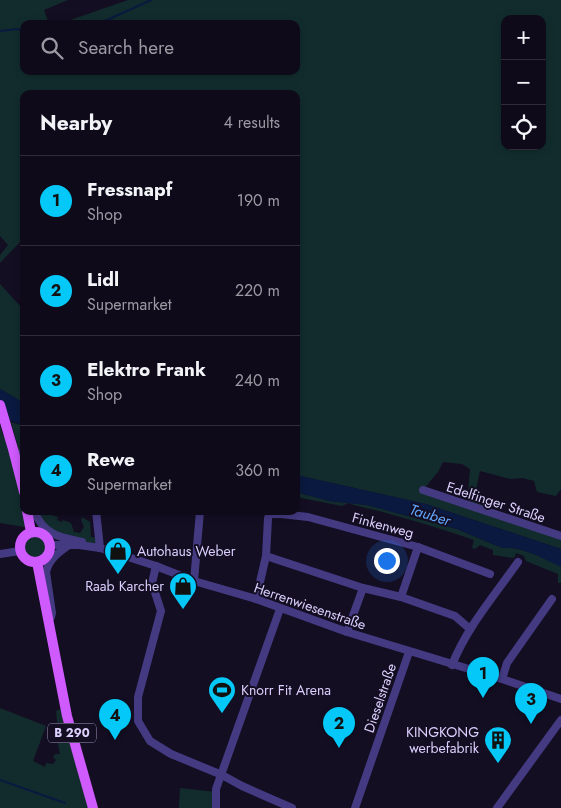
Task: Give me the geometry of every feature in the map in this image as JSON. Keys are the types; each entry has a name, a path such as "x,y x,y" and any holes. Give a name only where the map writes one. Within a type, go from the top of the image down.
{"main road":[{"path":"0,405 20,476"},
{"path":"28,515 31,532"},
{"path":"31,532 44,534 50,545 46,558 37,562 25,558 20,551 21,542 26,534 31,532"},
{"name":"B 290","path":"37,562 67,716 93,808"}],"street":[{"path":"12,444 20,457"},
{"name":"Edelfinger Straße","path":"423,490 561,536"},
{"path":"36,515 38,520 54,535 100,548 96,515"},
{"path":"194,581 198,515"},
{"name":"Finkenweg","path":"266,556 270,515"},
{"name":"Finkenweg","path":"290,515 308,517 418,547 490,574"},
{"name":"Herrenwiesenstraße","path":"50,545 100,548 156,566 194,581 256,599 347,632 561,699"},
{"path":"50,621 52,613 46,572 47,565 69,545"},
{"path":"401,597 418,547"},
{"path":"0,554 20,551"},
{"path":"256,599 266,556 363,588 401,597 454,616 470,629"},
{"path":"452,665 459,647 470,629 518,562"},
{"path":"156,566 152,583 161,611 138,697 138,721 150,741 171,754 222,775 292,808"},
{"path":"347,632 363,588"},
{"path":"502,680 507,663 552,599"},
{"path":"216,808 216,789 280,609"},
{"name":"Dieselstraße","path":"355,808 409,652"},
{"path":"497,808 561,720"}],"green space":[{"path":"0,0 68,0 44,10 48,20 20,20 20,75 300,75 300,20 70,20 128,0 561,0 561,489 556,496 537,492 534,481 523,478 510,479 480,471 476,490 487,500 486,511 561,536 561,549 426,504 300,476 300,90 20,90 20,242 0,263 0,255 8,245 0,236","holes":["443,462 462,464 470,469 467,505 423,490 438,472"]},
{"path":"0,284 20,306 20,401 0,389"},
{"path":"11,422 20,425 20,455"},
{"path":"0,426 3,436 11,440 20,476 20,515 25,515 30,528 0,523"},
{"path":"300,493 330,501 367,505 457,529 502,548 525,551 561,566 561,583 558,583 558,574 526,561 524,556 516,553 514,558 493,555 493,550 480,545 475,549 472,548 474,540 441,529 348,503 342,506 300,498"},
{"path":"37,515 58,517 57,520 71,523 74,532 80,533 84,527 81,520 82,517 90,522 91,537 100,538 100,548 54,535"},
{"path":"35,532 46,536 50,547 46,558 35,562 24,558 20,547 24,536"},
{"path":"0,708 46,726 33,761 45,767 46,763 53,764 56,760 53,757 55,754 60,754 55,729 58,730 56,711 61,709 93,808 0,808"},
{"path":"180,788 216,792 216,808 179,808"}],"water":[{"path":"0,389 20,401 20,424 0,416"},
{"name":"Tauber","path":"300,476 426,504 561,549 561,567 533,554 518,549 502,548 457,529 367,505 329,501 300,493"}],"waterway":[{"path":"107,20 151,0"},
{"path":"0,31 20,30"},
{"path":"0,780 65,803"}],"place":[{"name":"Autohaus Weber","path":"118,575"},
{"name":"Raab Karcher","path":"183,610"},
{"name":"Fressnapf","path":"483,698"},
{"name":"Knorr Fit Arena","path":"222,714"},
{"name":"Elektro Frank","path":"531,724"},
{"name":"Rewe","path":"115,740"},
{"name":"Lidl","path":"339,748"},
{"name":"KINGKONG werbefabrik","path":"498,764"}]}
